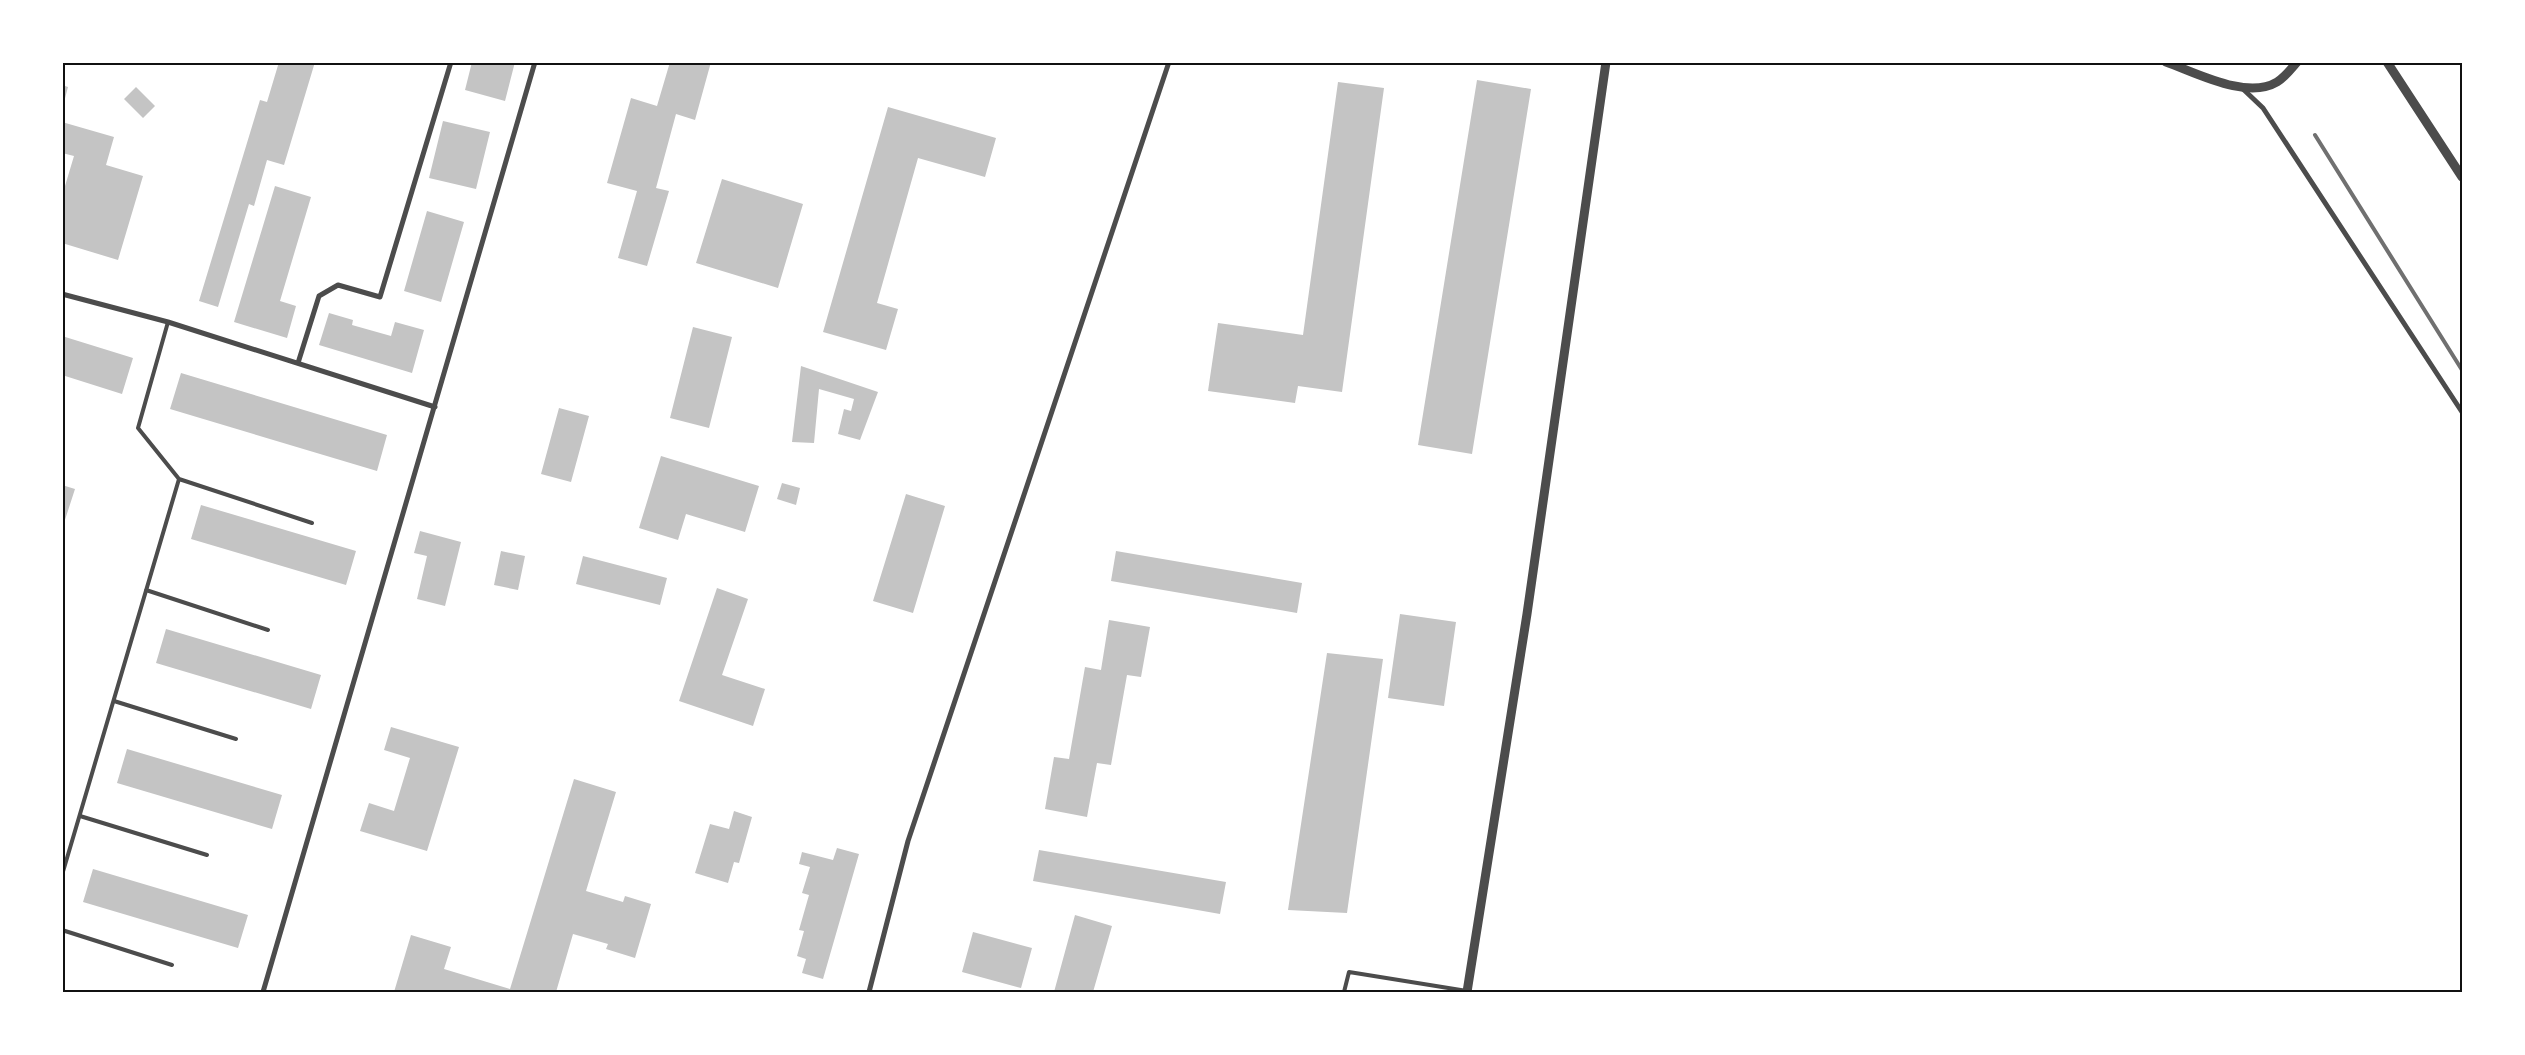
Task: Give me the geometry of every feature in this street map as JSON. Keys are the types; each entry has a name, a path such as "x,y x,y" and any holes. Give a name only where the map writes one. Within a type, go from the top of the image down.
{"street":[{"path":"298,363 319,296 338,285 380,296 450,62"},
{"path":"263,992 534,62"},
{"path":"869,992 911,832 1168,62"},
{"path":"1467,992 1527,614 1606,62"},
{"path":"2166,62 2243,89 2264,88 2279,81 2297,62"},
{"path":"2387,62 2462,177"},
{"path":"2243,89 2263,108 2462,412"},
{"path":"62,294 168,322 435,407"}],"lane":[{"path":"168,322 138,428 178,479 312,523"},
{"path":"62,875 178,479"},
{"path":"146,590 268,630"},
{"path":"114,700 236,739"},
{"path":"80,816 207,856"},
{"path":"62,930 172,965"},
{"path":"1344,992 1349,972 1467,992"}],"building":[{"path":"279,62 315,62 284,165 267,160 254,206 249,204 218,307 199,301 260,100 267,102"},
{"path":"472,62 515,62 505,101 465,90"},
{"path":"670,62 711,62 695,120 676,114 656,188 669,191 647,266 618,258 637,191 607,183 631,98 657,106"},
{"path":"1477,80 1531,89 1472,454 1418,445"},
{"path":"1338,82 1384,88 1342,392 1298,386 1295,403 1208,391 1218,323 1303,335"},
{"path":"62,85 68,87 63,106 62,106"},
{"path":"136,87 155,106 143,118 124,99"},
{"path":"888,107 996,138 985,177 918,158 877,303 898,309 886,350 823,332"},
{"path":"443,121 490,132 476,189 429,178"},
{"path":"62,122 114,137 106,165 143,176 118,260 62,243 62,196 74,156 62,153"},
{"path":"722,179 803,204 778,288 696,263"},
{"path":"275,186 311,197 280,301 296,306 287,338 234,322"},
{"path":"427,211 464,222 441,302 404,291"},
{"path":"329,313 353,320 352,325 391,336 395,322 424,330 412,373 319,345"},
{"path":"693,327 732,337 709,428 670,418"},
{"path":"62,336 133,358 122,394 62,375"},
{"path":"801,366 878,392 860,440 838,434 844,409 851,411 854,399 819,389 814,443 792,442"},
{"path":"181,373 387,435 377,471 170,409"},
{"path":"559,408 589,416 571,482 541,474"},
{"path":"661,456 759,486 745,532 686,514 678,540 639,528"},
{"path":"782,483 800,488 796,505 777,499"},
{"path":"62,485 75,489 63,526 62,526"},
{"path":"906,494 945,506 913,613 873,601"},
{"path":"201,505 356,551 346,585 191,539"},
{"path":"420,531 461,542 445,606 417,599 427,556 414,553"},
{"path":"501,551 525,556 518,590 494,585"},
{"path":"1116,551 1302,583 1297,613 1111,581"},
{"path":"583,556 667,578 660,605 576,584"},
{"path":"717,588 748,599 722,675 765,689 753,726 679,701"},
{"path":"1400,614 1456,622 1444,706 1388,698"},
{"path":"1109,620 1150,627 1141,677 1127,675 1111,765 1097,763 1087,817 1045,809 1054,757 1069,759 1085,667 1101,670"},
{"path":"166,629 321,675 311,709 156,663"},
{"path":"1327,653 1383,659 1347,913 1288,910"},
{"path":"391,727 459,747 427,851 360,831 369,803 394,811 410,758 384,750"},
{"path":"127,749 282,795 272,829 117,783"},
{"path":"574,779 616,792 586,891 623,902 625,896 651,904 635,958 606,949 608,944 573,934 556,992 394,992 411,935 451,947 444,969 510,989"},
{"path":"734,811 752,817 739,863 734,862 728,883 695,873 710,824 729,829"},
{"path":"837,848 859,854 823,979 802,973 806,959 797,956 804,931 799,930 809,895 802,893 810,867 799,864 802,852 833,860"},
{"path":"1039,850 1226,882 1220,914 1033,881"},
{"path":"93,869 248,915 238,948 83,902"},
{"path":"1075,915 1112,926 1093,992 1054,992"},
{"path":"973,932 1032,948 1021,988 962,972"}],"railway":[{"path":"2315,135 2462,370"}]}
